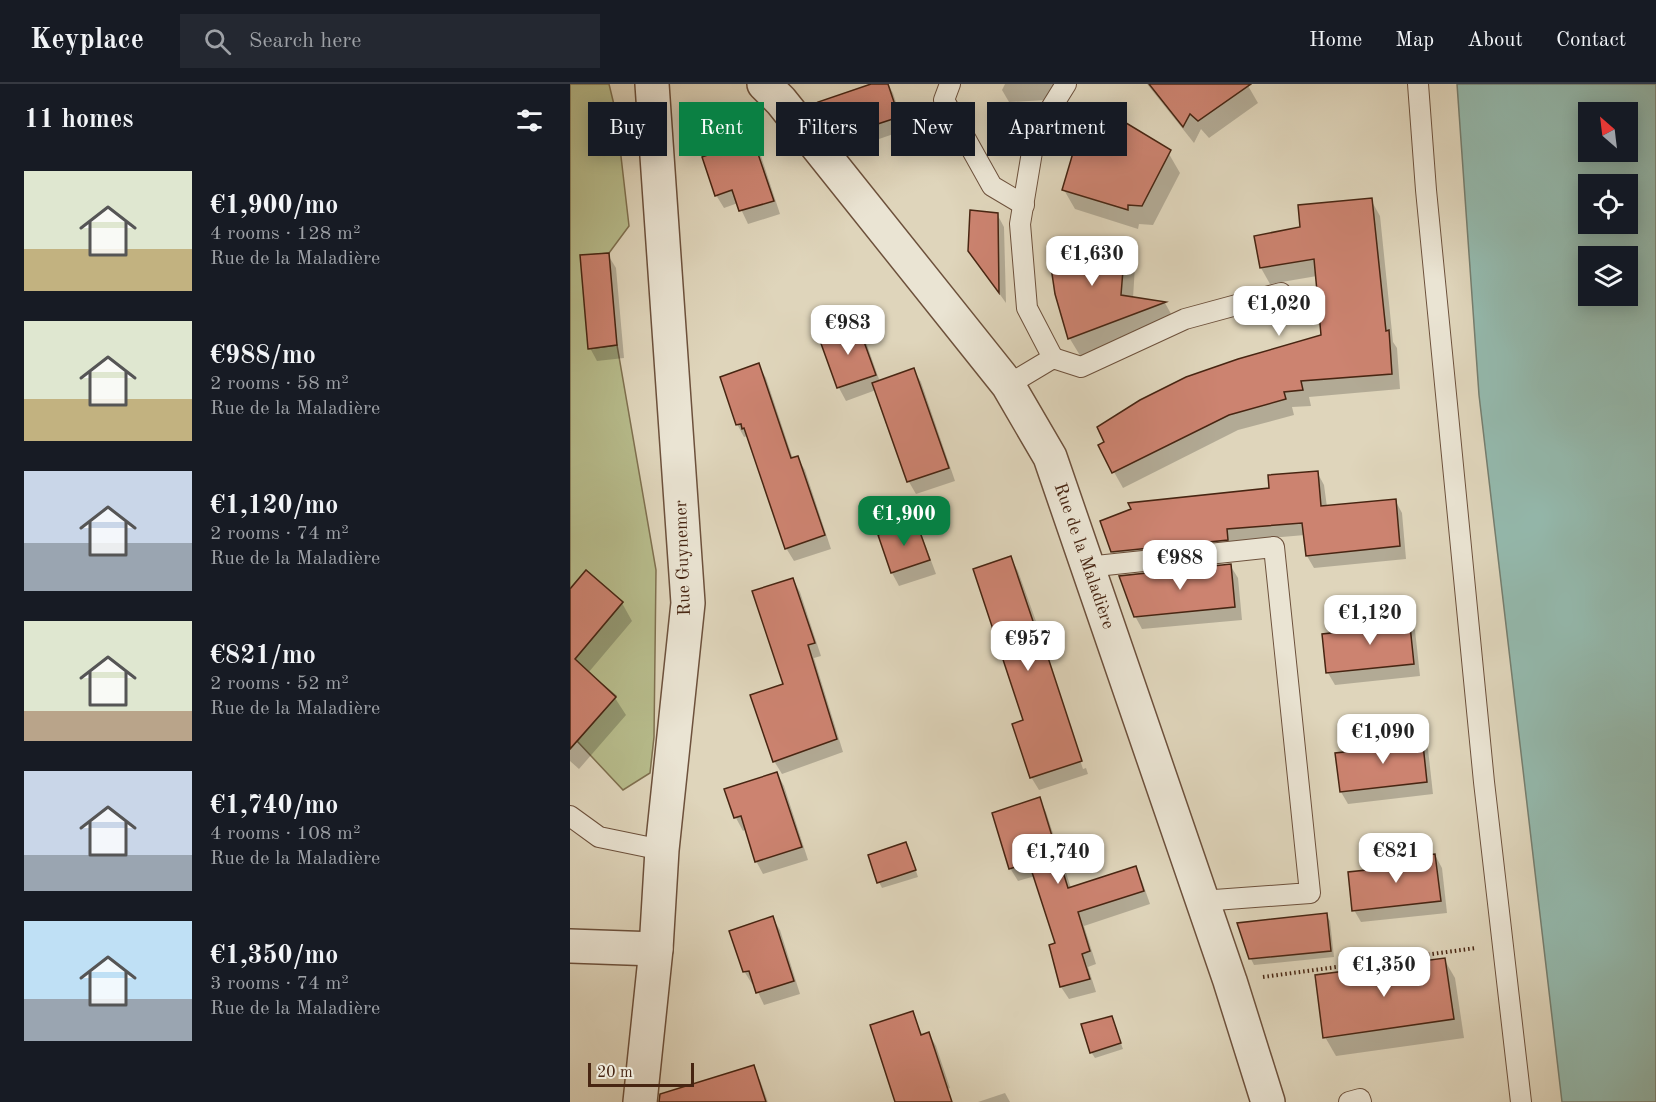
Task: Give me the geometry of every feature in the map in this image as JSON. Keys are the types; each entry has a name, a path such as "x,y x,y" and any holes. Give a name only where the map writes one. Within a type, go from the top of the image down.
{"street":[{"name":"Rue Guynemer","path":"640,1102 656,949 662,850 688,603 652,84"},
{"name":"Rue de la Maladière","path":"764,84 781,101 1008,385 1050,457 1230,981 1268,1102"},
{"path":"570,946 656,949"}],"lane":[{"path":"950,84 944,100 992,186 1024,205"},
{"path":"1066,84 1035,134 1020,224 1028,308 1053,358 1081,367 1185,319 1281,293"},
{"path":"1418,84 1426,190 1482,758 1521,1102"},
{"path":"1008,385 1053,358"},
{"path":"1087,567 1274,547 1310,893 1201,901"},
{"path":"570,816 599,837 662,850"},
{"path":"1349,1102 1360,1099 1360,1102"}],"path":[{"path":"1230,981 1503,944"}],"green space":[{"path":"570,84 609,84 613,102 588,102 588,156 621,156 629,226 609,253 581,256 589,349 617,345 656,570 654,737 650,773 623,790 577,741 616,696 574,660 623,602 586,570 570,589"}],"water":[{"path":"1457,84 1656,84 1656,1102 1562,1102 1479,395"}],"building":[{"path":"871,84 888,84 894,102 891,102 891,120 879,124 879,102 818,102"},
{"path":"1149,84 1251,84 1198,121 1190,114 1183,127"},
{"path":"1127,123 1171,150 1142,206 1128,205 1128,210 1062,190 1072,156 1127,156"},
{"path":"759,156 774,201 739,211 732,190 715,196 702,157"},
{"path":"1372,198 1386,331 1389,330 1392,374 1301,381 1303,390 1284,392 1286,399 1229,415 1112,473 1098,445 1104,442 1097,427 1140,400 1186,377 1321,335 1314,259 1260,268 1254,236 1300,227 1298,205"},
{"path":"970,210 998,213 999,293 968,251"},
{"path":"1125,245 1121,295 1166,302 1068,339 1055,294 1048,247"},
{"path":"609,253 617,345 588,349 580,255"},
{"path":"858,325 876,375 837,388 819,338"},
{"path":"759,363 791,458 798,456 825,535 785,549 744,428 742,429 741,424 736,425 720,377"},
{"path":"914,368 949,468 907,482 872,383"},
{"path":"1318,471 1321,506 1396,499 1400,546 1306,556 1302,523 1227,529 1228,540 1111,552 1100,521 1131,509 1128,503 1269,488 1268,475"},
{"path":"916,521 930,560 891,573 878,535"},
{"path":"1011,556 1036,630 1039,630 1082,761 1030,778 1012,724 1023,720 973,569"},
{"path":"1231,564 1235,607 1134,617 1119,576"},
{"path":"586,570 623,602 575,659 616,697 570,749 570,589"},
{"path":"793,578 815,643 808,645 837,739 773,762 750,695 783,684 752,591"},
{"path":"1409,616 1414,664 1326,673 1322,634 1359,630 1358,622"},
{"path":"1422,735 1427,782 1340,792 1335,753 1372,749 1371,741"},
{"path":"777,772 802,847 755,862 741,816 734,818 724,789"},
{"path":"1040,797 1068,888 1136,866 1144,891 1078,912 1090,951 1082,954 1090,979 1060,987 1049,945 1055,943 1029,863 1009,869 992,813"},
{"path":"906,842 916,870 877,883 868,855"},
{"path":"1435,854 1441,901 1352,911 1348,872 1385,868 1384,859"},
{"path":"1327,913 1331,951 1249,959 1237,923"},
{"path":"773,916 794,981 756,993 749,971 743,972 729,931"},
{"path":"1445,958 1454,1019 1323,1038 1315,975"},
{"path":"913,1011 921,1035 929,1032 952,1102 895,1102 870,1025"},
{"path":"1112,1016 1121,1043 1090,1053 1081,1024"},
{"path":"754,1065 766,1102 659,1102 660,1094"}]}
